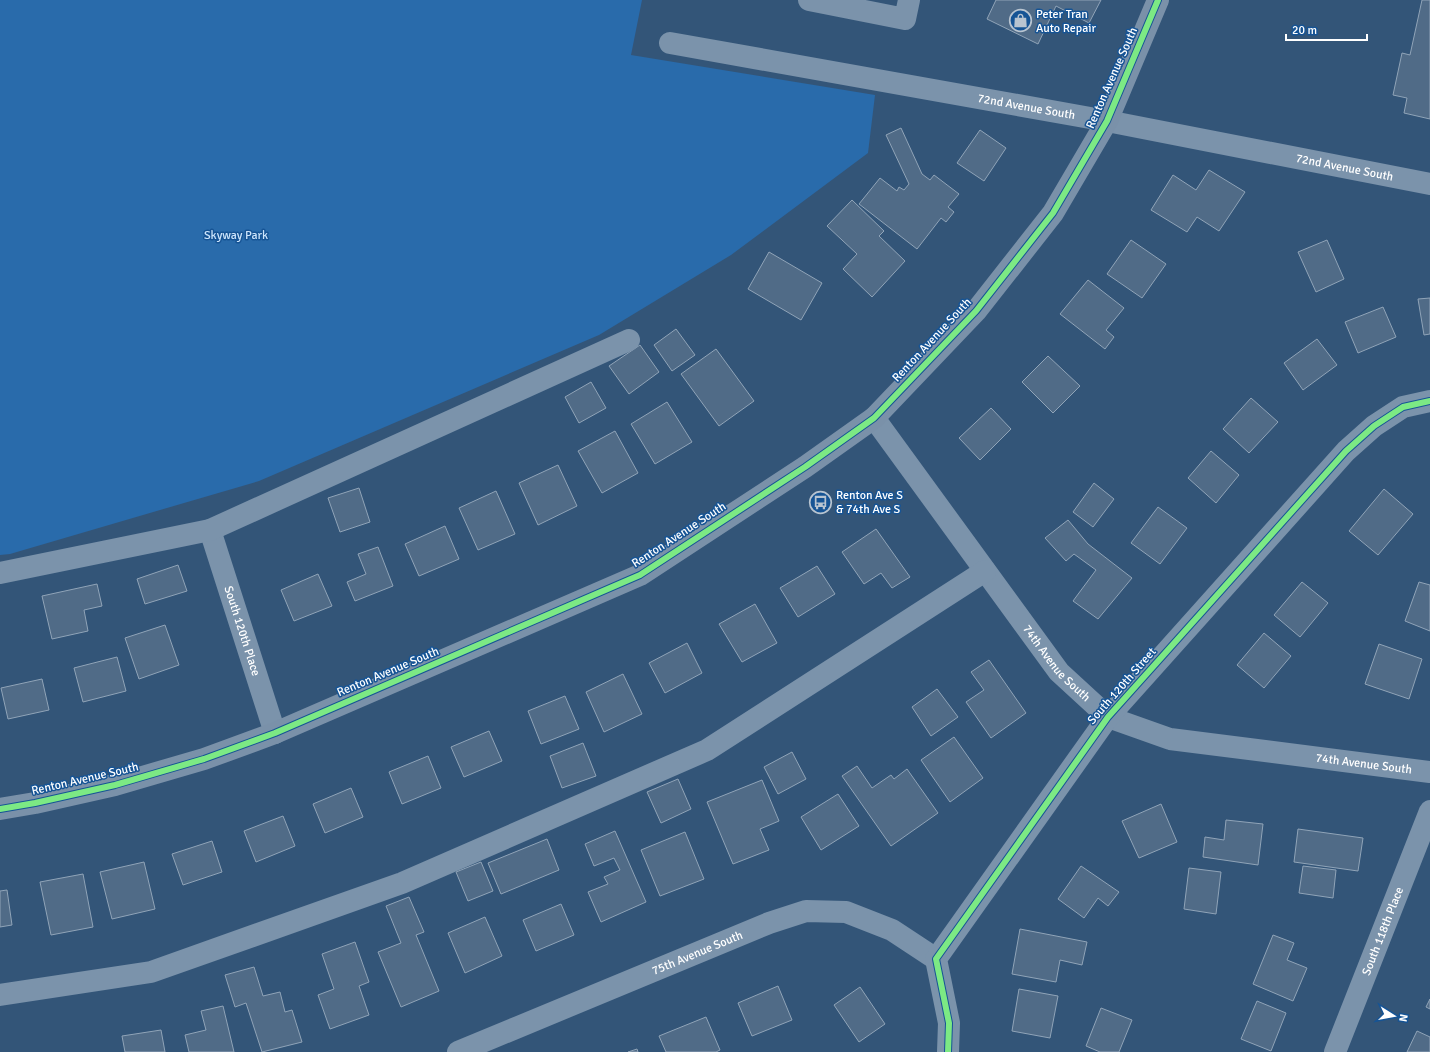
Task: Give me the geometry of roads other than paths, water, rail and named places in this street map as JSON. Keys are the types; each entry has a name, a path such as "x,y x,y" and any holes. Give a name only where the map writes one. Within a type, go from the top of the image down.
{"main road":[{"name":"Renton Avenue South","path":"0,809 35,803 115,785 204,759 275,733 640,575 806,467 874,418 976,311 1053,213 1107,121 1158,0"}],"street":[{"path":"809,0 905,19 909,0"},
{"name":"72nd Avenue South","path":"670,43 1107,121 1430,184"},
{"path":"0,573 210,530 629,340"},
{"name":"South 120th Street","path":"936,959 1108,717 1346,451 1374,426 1403,407 1430,401"},
{"name":"74th Avenue South","path":"874,418 1059,672 1108,717 1170,739 1430,772"},
{"name":"South 120th Place","path":"210,530 275,733"},
{"path":"0,995 151,972 402,883 707,750 985,571"},
{"name":"South 118th Place","path":"1335,1052 1430,811"},
{"name":"75th Avenue South","path":"458,1052 769,923 806,911 846,912 892,930 936,959"},
{"path":"936,959 950,1023 948,1052"}],"place":[{"name":"Peter Tran Auto Repair","path":"1020,21"},
{"name":"Renton Ave S & 74th Ave S","path":"821,502"}],"park label":[{"name":"Skyway Park","path":"236,235"}]}
